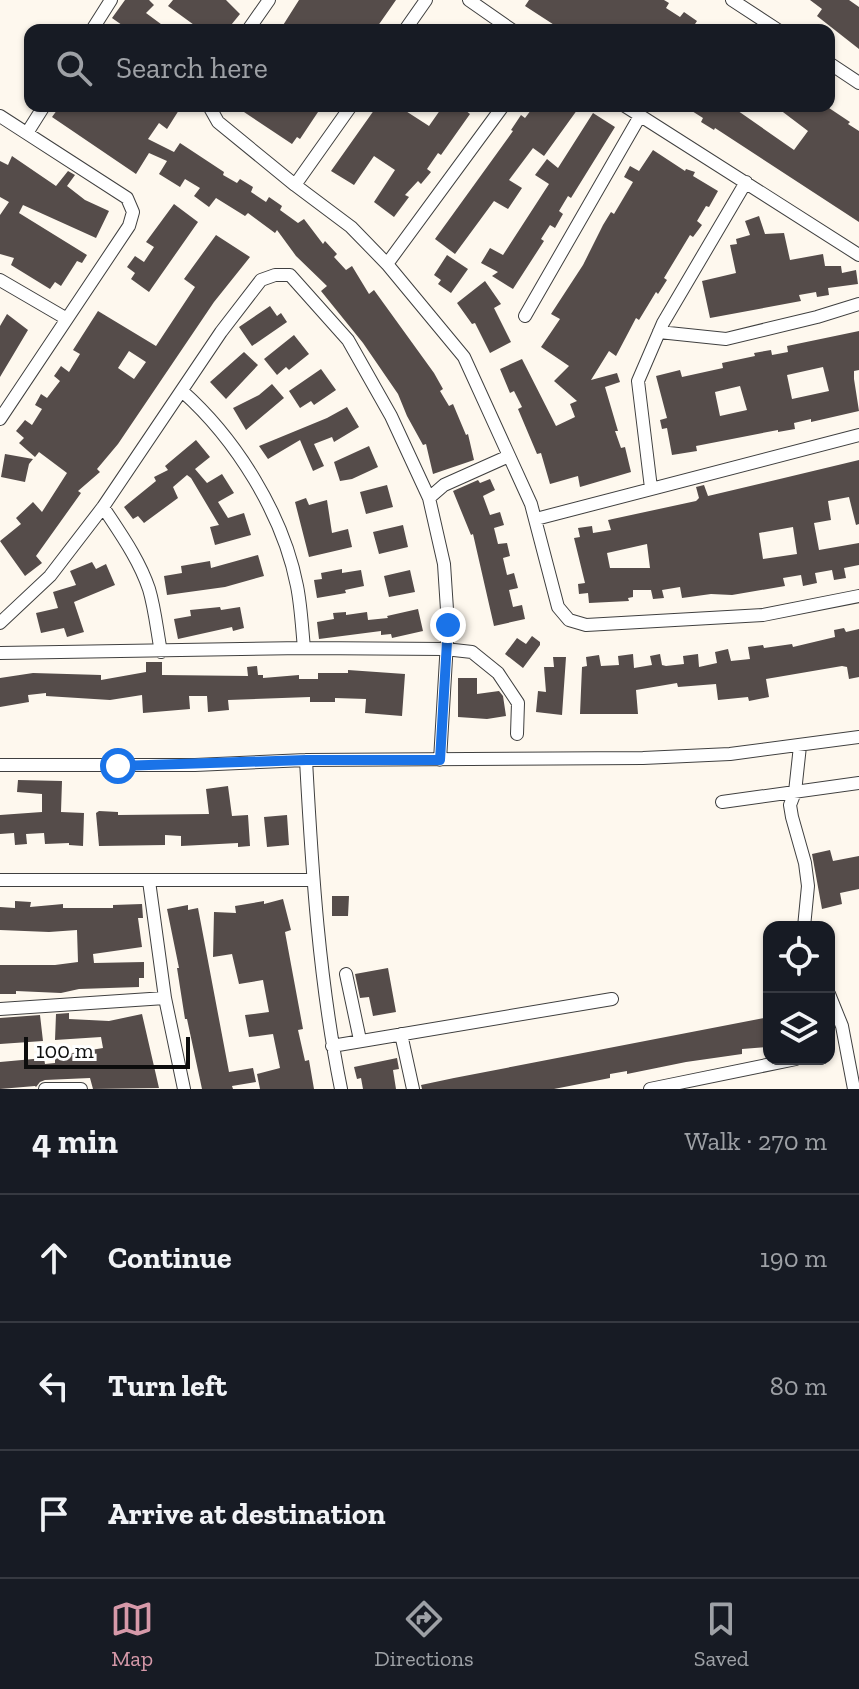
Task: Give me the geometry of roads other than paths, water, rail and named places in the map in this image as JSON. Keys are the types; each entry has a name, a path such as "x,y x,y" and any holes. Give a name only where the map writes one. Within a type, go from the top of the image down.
{"street":[{"path":"97,24 111,0"},
{"path":"252,24 269,0"},
{"path":"409,24 426,0"},
{"path":"469,0 503,24"},
{"path":"732,0 769,24"},
{"path":"835,67 859,83"},
{"path":"27,133 40,112"},
{"path":"212,112 218,122 351,227 387,264 464,357 536,519 558,607 569,620 586,625 763,615 859,596"},
{"path":"295,185 347,112"},
{"path":"387,264 499,112"},
{"path":"634,112 859,255"},
{"path":"0,116 127,198 133,212 129,226 0,419"},
{"path":"525,316 640,116"},
{"path":"651,488 638,381 659,332 746,182"},
{"path":"0,623 50,576 103,507 221,332 261,280 275,275 290,275 348,340 391,416 429,498 444,564 448,625 440,760"},
{"path":"0,280 67,319"},
{"path":"659,332 726,339 859,304"},
{"path":"182,391 225,434 269,509 297,586 304,648"},
{"path":"536,519 859,435"},
{"path":"429,498 444,485 509,456"},
{"path":"103,507 142,571 150,591 161,652"},
{"path":"0,653 304,648 472,652 498,673 518,703 517,734"},
{"path":"0,765 643,758 730,754 859,737"},
{"path":"800,746 795,792 790,805 808,886 805,921"},
{"path":"306,760 311,880 332,1046 341,1089"},
{"path":"722,802 859,783"},
{"path":"0,880 311,880"},
{"path":"149,881 165,998 184,1089"},
{"path":"346,974 360,1040"},
{"path":"0,1009 165,998"},
{"path":"332,1046 612,999"},
{"path":"835,1009 842,1026 854,1089"},
{"path":"401,1034 413,1089"},
{"path":"650,1089 767,1065"},
{"path":"45,1089 81,1089"}]}
